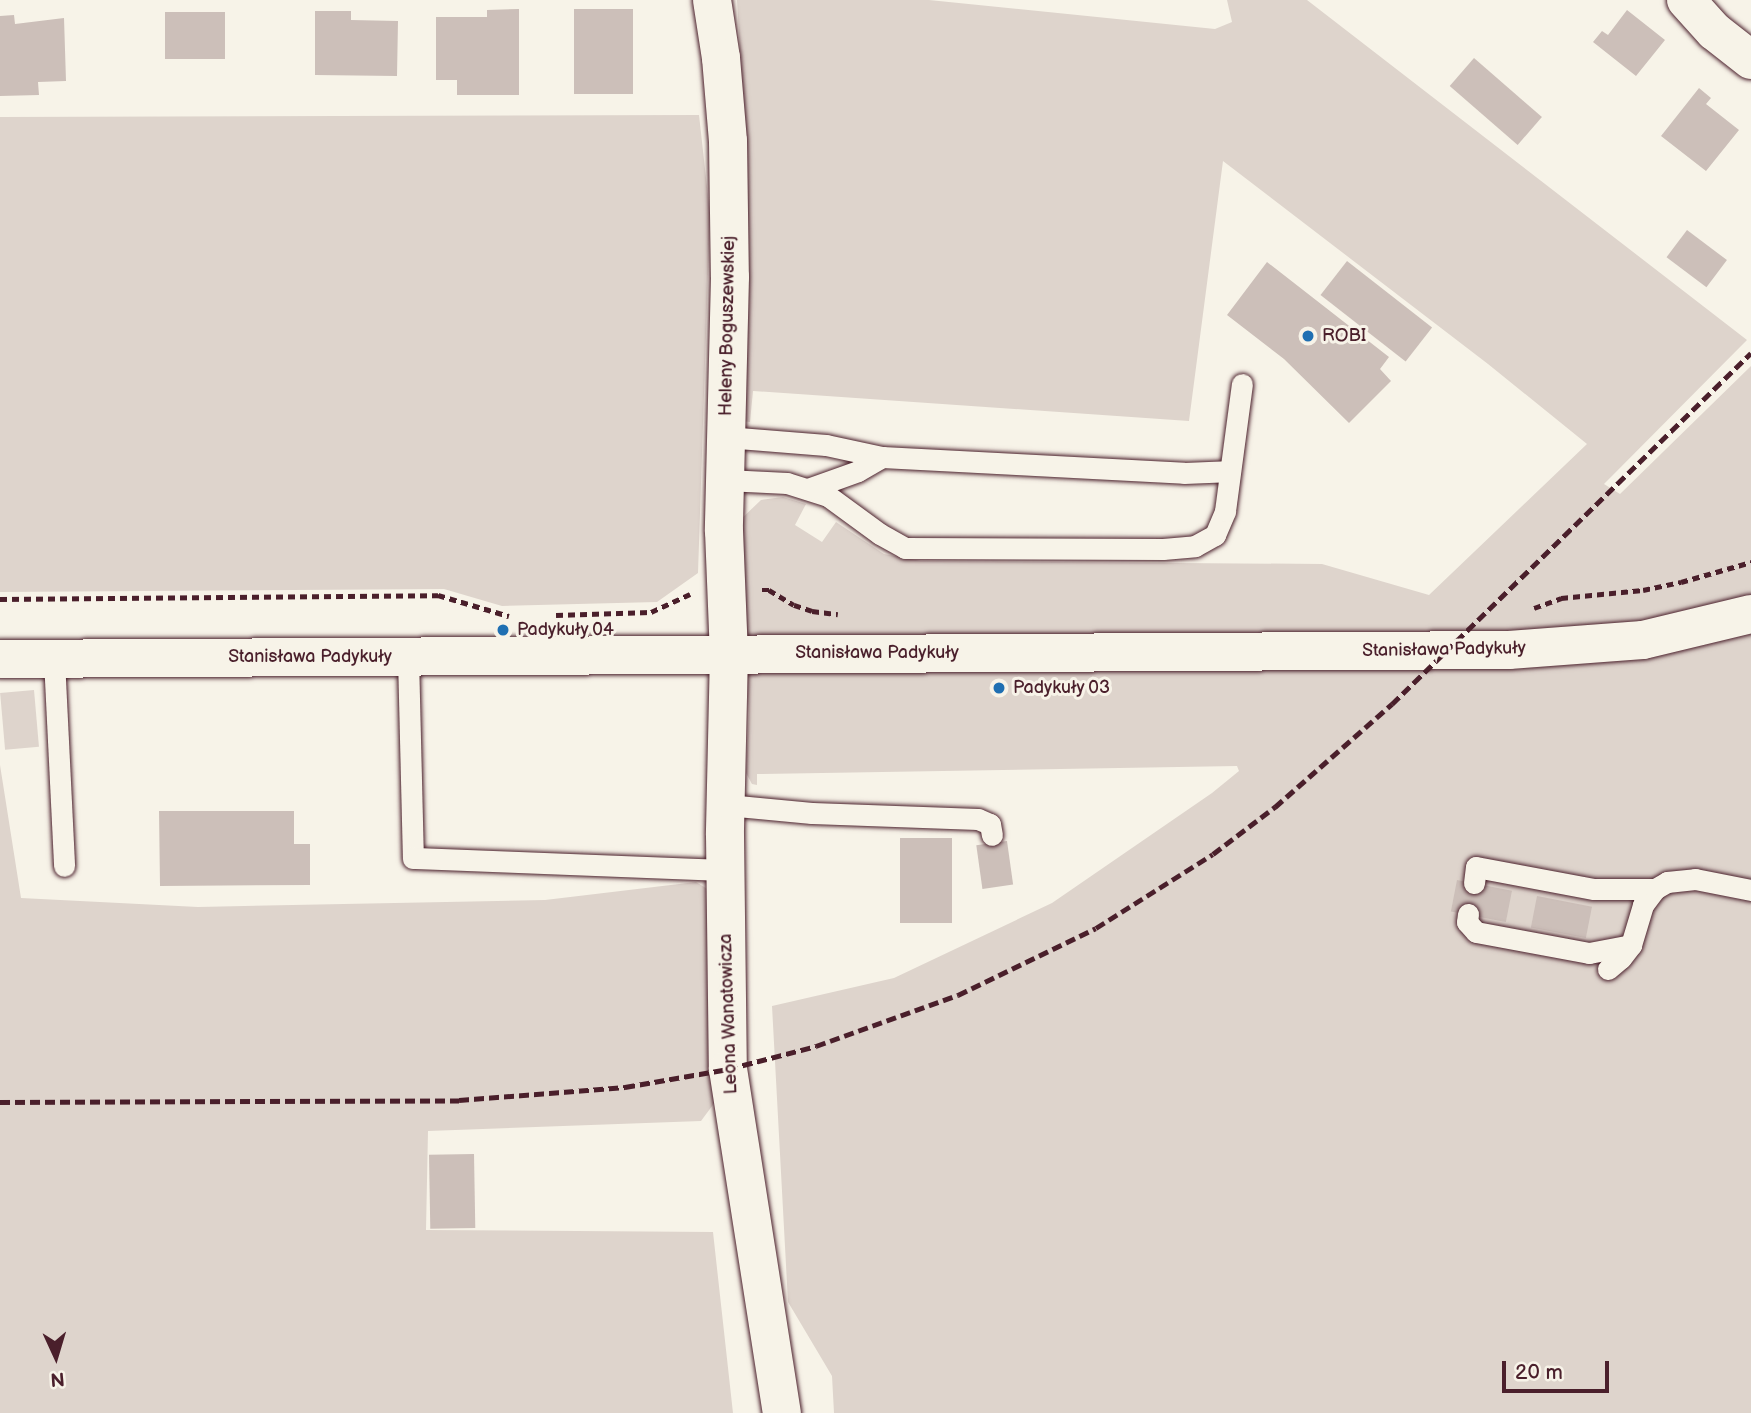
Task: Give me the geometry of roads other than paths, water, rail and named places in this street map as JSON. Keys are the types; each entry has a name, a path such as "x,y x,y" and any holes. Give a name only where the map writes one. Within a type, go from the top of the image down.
{"street":[{"name":"Heleny Boguszewskiej","path":"712,0 721,58 728,141 730,276 724,531 729,653"},
{"path":"1686,0 1714,31 1751,60"},
{"name":"Stanisława Padykuły","path":"0,659 1533,649 1643,640 1751,614"},
{"name":"Leona Wanatowicza","path":"729,653 726,870 728,1069 782,1413"}],"lane":[{"path":"726,480 787,483 828,496 880,534 905,548 1163,549 1195,546 1214,535 1225,512 1242,384"},
{"path":"726,437 826,444 882,457 1184,473 1230,471"},
{"path":"808,489 858,471 882,457"},
{"path":"408,657 413,858 726,870"},
{"path":"54,659 64,866"},
{"path":"727,805 811,813 978,818 990,824 992,835"},
{"path":"1474,884 1476,867 1594,889 1655,889"},
{"path":"1608,969 1622,958 1631,945 1643,905 1655,889 1667,882 1695,879 1751,890"},
{"path":"1468,914 1467,922 1476,932 1589,953 1631,945"}],"railway":[{"path":"0,1102 459,1100 625,1087 728,1069 816,1046 958,995 1096,928 1213,854 1275,807 1392,704 1751,353"}],"place":[{"name":"ROBI","path":"1308,336"},
{"name":"Padykuły 04","path":"503,630"},
{"name":"Padykuły 03","path":"999,688"}]}
